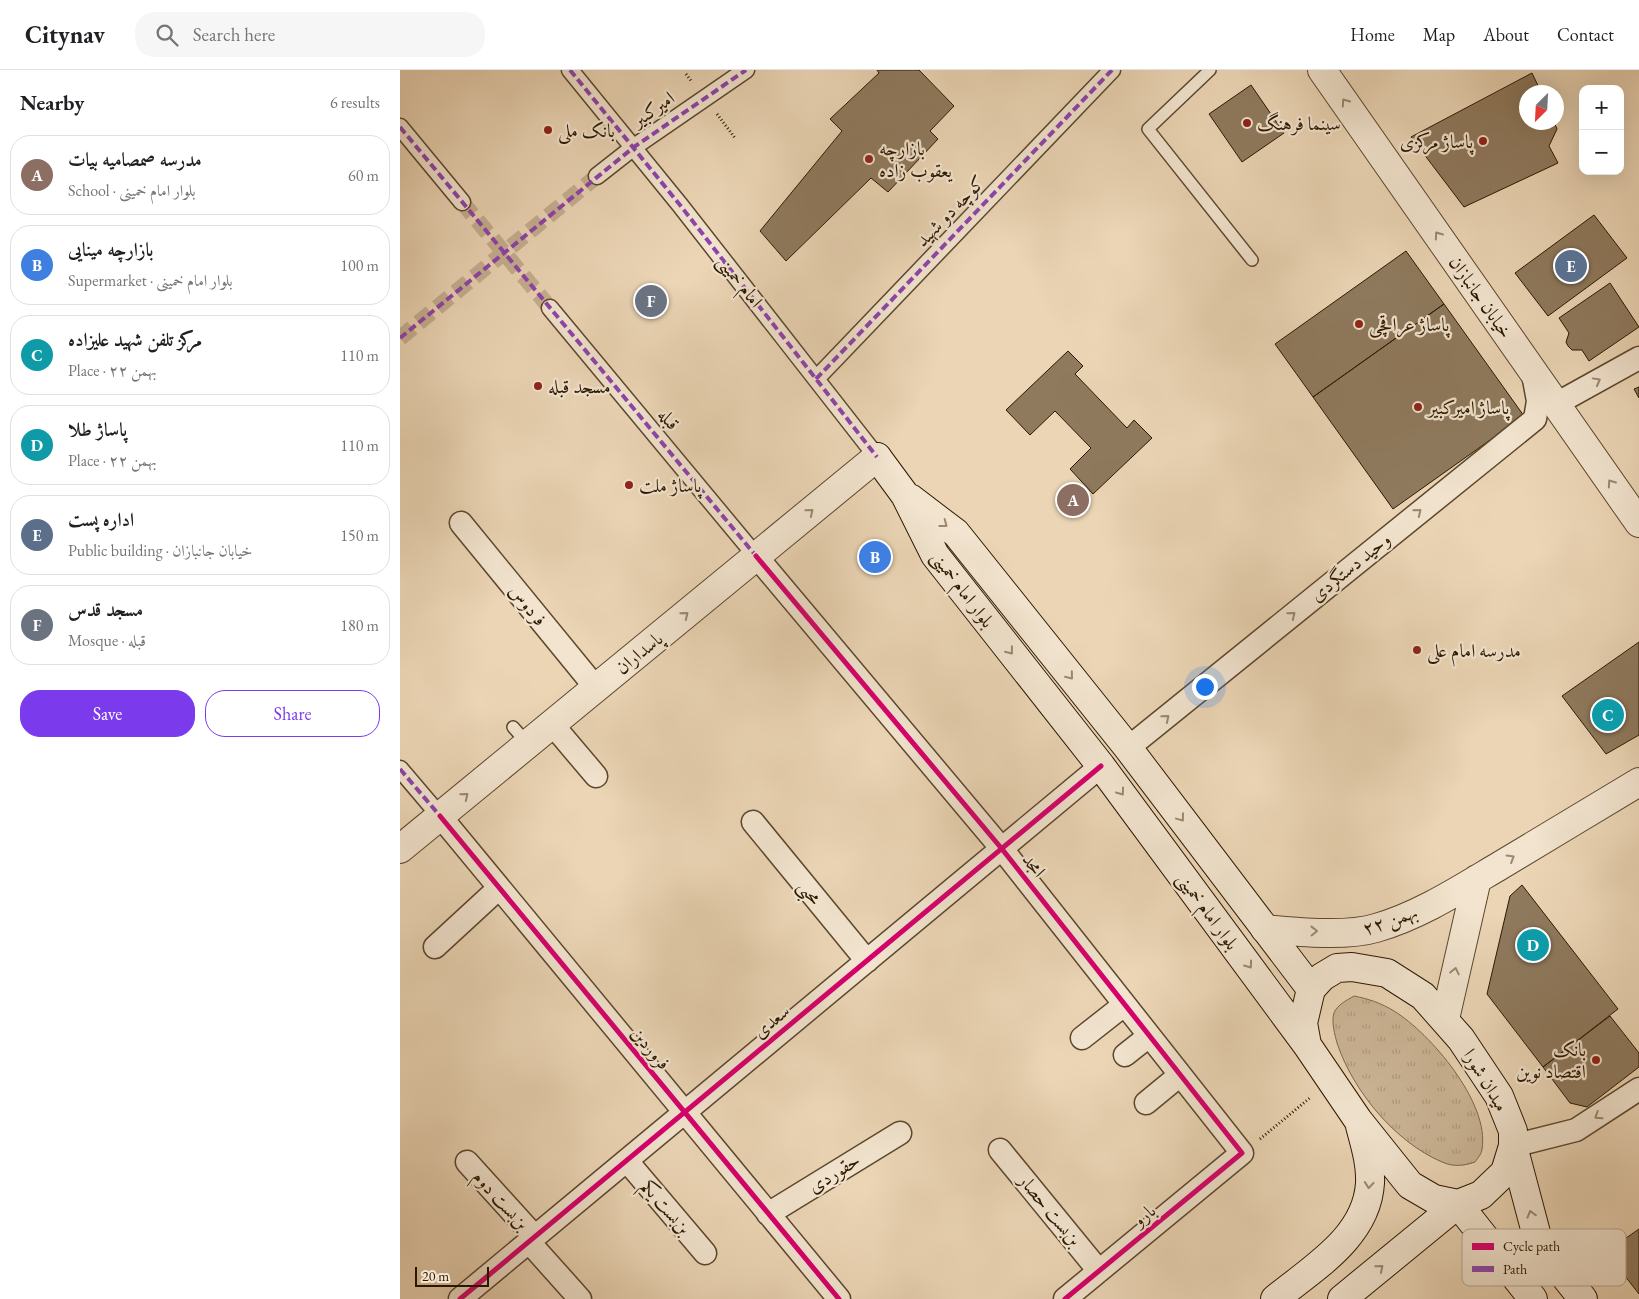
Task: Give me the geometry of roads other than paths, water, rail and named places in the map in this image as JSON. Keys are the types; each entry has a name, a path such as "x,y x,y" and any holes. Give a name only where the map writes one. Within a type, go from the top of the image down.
{"main road":[{"name":"خیابان جانبازان","path":"1322,70 1639,523"},
{"name":"پاسداران","path":"400,849 440,816 520,735 552,724 877,457"},
{"name":"امام خمینی","path":"877,457 906,495"},
{"name":"بلوار امام خمینی","path":"906,495 956,533 1128,748 1311,989"},
{"name":"بلوار امام خمینی","path":"906,495 935,555 1101,766 1307,1045"},
{"name":"۲۲ بهمن","path":"1265,929 1353,932 1375,928 1429,906 1639,782"},
{"path":"1444,1019 1477,879"},
{"name":"میدان شورا","path":"1311,989 1322,977 1337,968 1370,969 1387,973 1409,985 1423,996 1444,1019 1499,1096 1513,1131 1514,1146"},
{"path":"1311,989 1303,1022 1307,1045 1330,1080 1358,1120 1410,1185 1434,1199 1458,1204 1478,1229"},
{"path":"1275,1299 1347,1239 1360,1221 1370,1183 1368,1160 1358,1120"},
{"path":"1342,1299 1458,1204 1481,1195 1498,1180 1511,1160 1514,1146"},
{"path":"1514,1146 1535,1229"},
{"path":"1523,1286 1533,1299"},
{"path":"1573,1286 1583,1299"}],"street":[{"name":"امام خمینی","path":"570,70 634,147 877,457"},
{"name":"امیرکبیر","path":"597,176 634,147 746,70"},
{"name":"کوچه دو شهید","path":"816,379 1112,70"},
{"path":"400,127 462,202"},
{"name":"قبله","path":"550,308 756,556"},
{"path":"1556,404 1639,358"},
{"name":"وحید دستگردی","path":"1128,748 1459,470 1534,418 1538,401 1533,371"},
{"name":"فردوس","path":"461,523 596,688"},
{"name":"امجد","path":"756,556 1002,849 1242,1153"},
{"path":"552,724 596,776"},
{"name":"سعدی","path":"460,1299 1101,766"},
{"path":"400,769 440,816"},
{"name":"فروردین","path":"440,816 839,1299"},
{"name":"محبی","path":"753,822 867,961"},
{"path":"435,947 499,888"},
{"path":"1082,1038 1124,1005"},
{"path":"1125,1055 1150,1036"},
{"path":"1146,1104 1180,1075"},
{"path":"1514,1146 1576,1130 1639,1089"},
{"name":"حقوردی","path":"768,1214 900,1133"},
{"name":"بن‌بست حصار","path":"1000,1150 1099,1271"},
{"name":"بارو","path":"1065,1299 1242,1153"},
{"name":"بن‌بست یکم","path":"627,1160 705,1253"},
{"name":"بن‌بست دوم","path":"467,1162 580,1299"}],"lane":[{"path":"1210,70 1148,129 1252,260"}],"tunnel":[{"path":"400,338 597,176"},
{"path":"462,202 550,308"}],"place":[{"name":"سینما فرهنگ","path":"1247,123"},
{"name":"بانک ملی","path":"548,130"},
{"name":"پاساژ مرکزی","path":"1483,141"},
{"name":"بازارچه یعقوب زاده","path":"869,159"},
{"name":"اداره پست","path":"1571,266"},
{"name":"مسجد قدس","path":"651,301"},
{"name":"پاساژ عراقچی","path":"1359,324"},
{"name":"مسجد قبله","path":"538,386"},
{"name":"پاساژ امیرکبیر","path":"1418,407"},
{"name":"پاساژ ملت","path":"629,485"},
{"name":"مدرسه صمصامیه بیات","path":"1073,500"},
{"name":"بازارچه مینایی","path":"875,557"},
{"name":"مدرسه امام علی","path":"1417,650"},
{"name":"مرکز تلفن شهید علیزاده","path":"1608,715"},
{"name":"پاساژ طلا","path":"1533,945"},
{"name":"بانک اقتصاد نوین","path":"1596,1060"}]}
